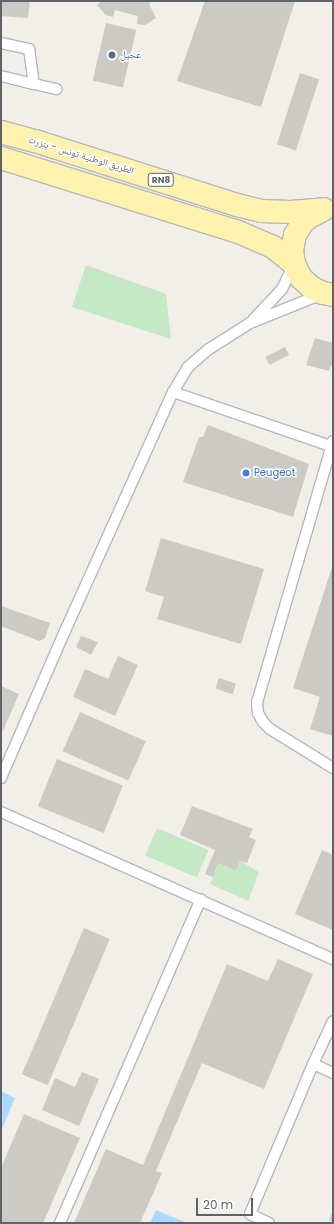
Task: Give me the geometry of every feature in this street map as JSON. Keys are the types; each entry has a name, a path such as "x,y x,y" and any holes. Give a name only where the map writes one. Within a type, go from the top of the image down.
{"main road":[{"name":"الطريق الوطنية تونس - بنزرت","path":"1,132 42,143 237,205 261,211 291,212 328,209"},
{"name":"RN8","path":"1,158 236,231 273,247 294,264"},
{"name":"RN8","path":"328,209 309,217 303,222 295,235 292,250 294,264 301,278 312,288 328,294"}],"lane":[{"path":"1,43 29,49 34,84"},
{"path":"1,76 56,89"},
{"path":"250,323 282,289 294,264"},
{"path":"1,778 65,631 173,392 188,367 209,349 250,323 328,294"},
{"path":"173,392 332,444 257,702 258,712 263,722 270,730 333,768"},
{"path":"1,812 201,899 333,959"},
{"path":"60,1223 201,899"},
{"path":"269,1223 250,1214 313,1064 333,1021"},
{"path":"313,1064 333,1073"}],"green space":[{"path":"86,265 166,294 171,339 72,307"},
{"path":"157,828 209,850 197,877 145,856"},
{"path":"240,861 259,872 248,901 210,884 218,863 236,871"}],"water":[{"path":"1,1091 15,1098 1,1131"},
{"path":"156,1210 187,1223 150,1223"}],"building":[{"path":"1,1 30,1 28,18 1,16"},
{"path":"101,1 150,1 149,4 156,18 145,25 137,24 138,16 115,10 113,17 106,15 97,5"},
{"path":"205,1 295,1 261,107 177,81"},
{"path":"106,23 136,30 123,87 93,80"},
{"path":"300,73 319,79 296,151 277,144"},
{"path":"315,338 333,343 333,365 331,365 329,371 306,365"},
{"path":"285,347 289,355 269,365 265,357"},
{"name":"Peugeot","path":"208,425 309,464 293,517 183,482 199,437 203,437"},
{"path":"161,538 264,569 241,644 157,619 164,597 145,591"},
{"path":"333,564 333,736 310,729 320,697 293,688"},
{"path":"1,606 50,623 45,638 39,641 1,626"},
{"path":"81,636 98,642 91,655 76,647"},
{"path":"118,656 138,665 115,716 73,697 85,669 108,679"},
{"path":"219,678 236,684 232,694 215,688"},
{"path":"1,686 19,694 1,735"},
{"path":"80,712 146,741 128,781 63,751"},
{"path":"57,759 123,786 104,833 38,806"},
{"path":"192,806 253,829 249,837 256,840 247,863 240,861 236,871 218,863 213,877 205,874 215,850 180,835"},
{"path":"322,850 333,855 333,930 295,914"},
{"path":"84,928 110,939 48,1085 22,1074"},
{"path":"278,959 313,974 264,1089 202,1063 156,1171 162,1173 140,1223 74,1223 106,1149 143,1165 227,964 268,981"},
{"path":"82,1072 99,1079 79,1126 42,1110 55,1078 75,1087"},
{"path":"24,1114 80,1138 43,1223 1,1223 1,1168"},
{"path":"333,1210 333,1222 329,1220"}],"place":[{"name":"عجيل","path":"112,55"},
{"name":"Peugeot","path":"246,473"}]}
